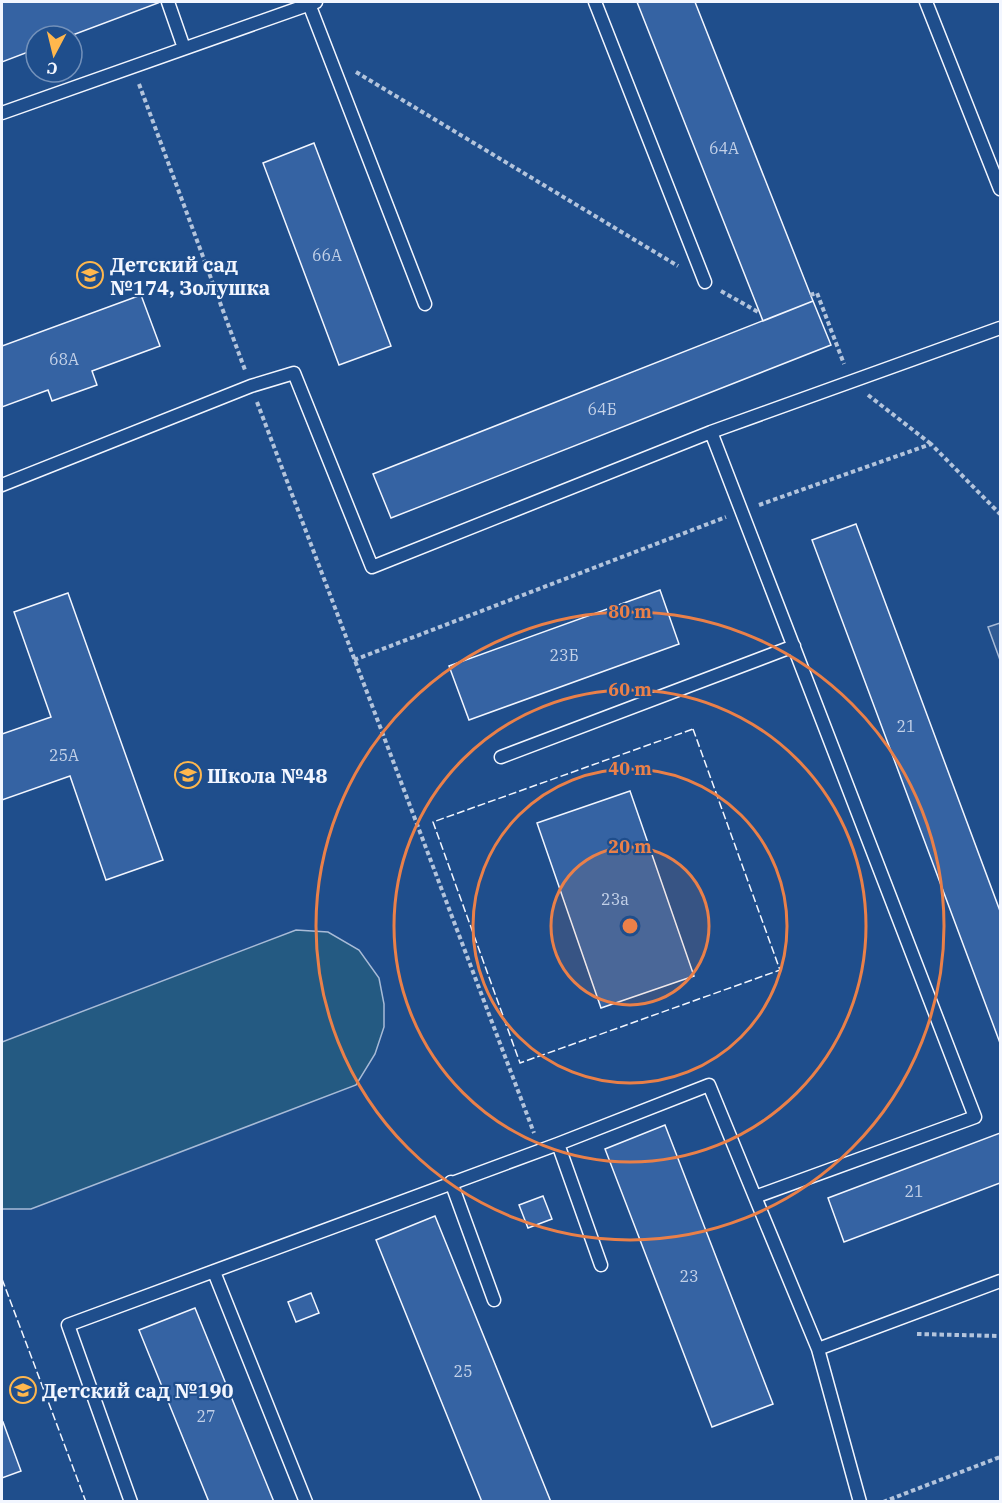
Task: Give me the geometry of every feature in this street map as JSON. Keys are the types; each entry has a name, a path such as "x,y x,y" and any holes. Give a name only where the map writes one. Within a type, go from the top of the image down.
{"lane":[{"path":"168,2 184,48"},
{"path":"595,2 705,282"},
{"path":"926,2 1000,189"},
{"path":"2,113 313,3 329,56 425,304"},
{"path":"2,485 251,386 294,373 372,567 711,432 1000,328"},
{"path":"711,432 975,1117 755,1197"},
{"path":"501,757 794,646"},
{"path":"131,1502 68,1325 558,1144 709,1085 818,1349 860,1502"},
{"path":"558,1144 601,1265"},
{"path":"451,1182 494,1300"},
{"path":"214,1272 306,1502"},
{"path":"818,1349 1000,1281"}],"path":[{"path":"329,56 760,313"},
{"path":"133,67 540,1150"},
{"path":"810,295 817,293 836,342"},
{"path":"851,382 931,444 1000,514"},
{"path":"354,660 742,511 931,444"},
{"path":"909,1334 1000,1336"},
{"path":"884,1502 1000,1457"}],"shaded area":[{"path":"1000,623 1000,660 988,627"},
{"path":"296,930 328,932 359,950 379,978 384,1004 384,1027 375,1054 356,1085 31,1209 2,1209 2,1042"}],"building":[{"path":"2,2 158,3 84,31 84,24 24,24 24,54 2,62"},
{"path":"637,2 695,2 813,301 763,321"},
{"path":"314,143 391,346 339,365 263,163"},
{"path":"141,295 160,346 92,371 97,385 52,401 48,390 2,407 2,346"},
{"path":"813,301 831,345 391,518 373,474"},
{"path":"856,524 1000,911 1000,1043 812,540"},
{"path":"660,590 679,644 469,720 449,666"},
{"path":"68,593 163,860 106,880 70,776 2,800 2,734 51,717 14,612"},
{"path":"630,791 694,976 601,1008 537,823"},
{"path":"665,1125 773,1404 712,1427 605,1149"},
{"path":"1000,1133 1000,1183 844,1242 828,1198"},
{"path":"543,1196 552,1219 528,1228 519,1205"},
{"path":"435,1216 551,1502 482,1502 376,1240"},
{"path":"311,1293 319,1313 296,1322 288,1302"},
{"path":"195,1308 274,1502 209,1502 139,1330"},
{"path":"2,1423 21,1471 2,1478"}],"fence":[{"path":"693,729 780,970 520,1063 433,822 693,729"},
{"path":"2,1279 86,1502"}],"place":[{"name":"Детский сад №174, Золушка","path":"90,275"},
{"name":"Школа №48","path":"188,775"},
{"name":"Детский сад №190","path":"23,1390"}]}
